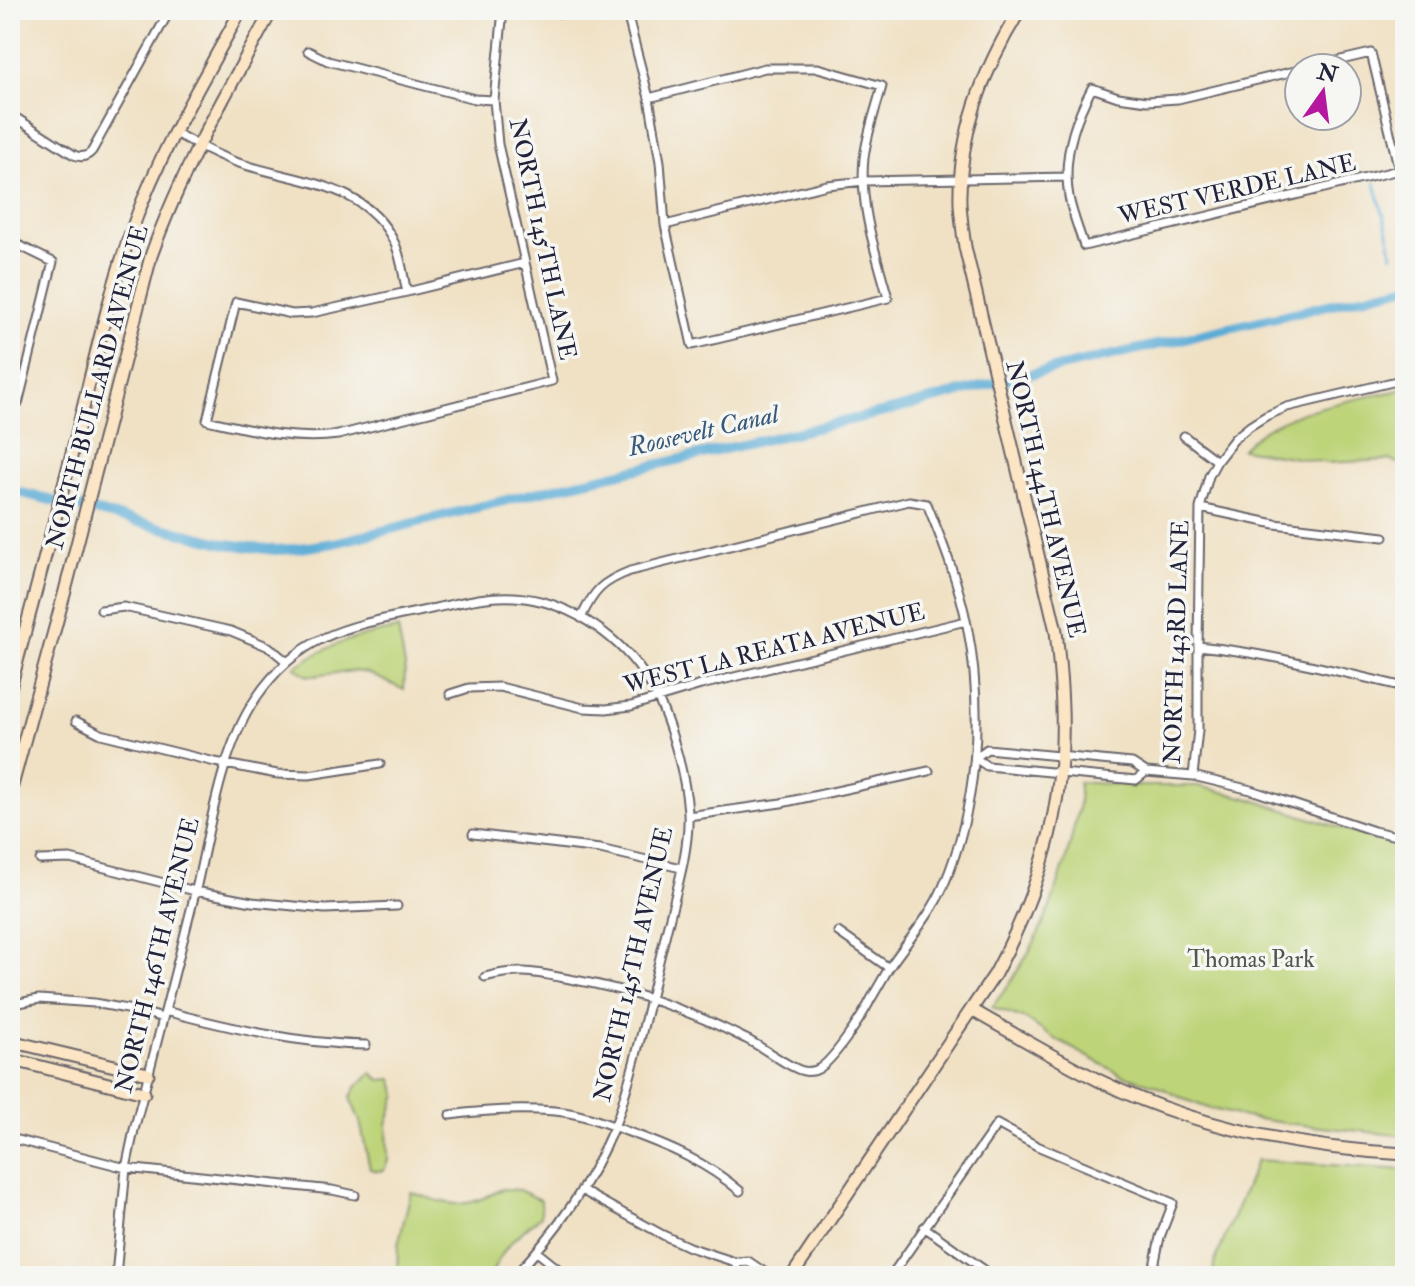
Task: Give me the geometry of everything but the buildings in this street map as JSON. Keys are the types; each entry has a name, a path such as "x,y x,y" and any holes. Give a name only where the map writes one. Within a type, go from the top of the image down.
{"main road":[{"name":"NORTH BULLARD AVENUE","path":"10,688 124,254 148,188 241,10"},
{"name":"NORTH BULLARD AVENUE","path":"10,793 151,256 169,207 198,145 272,10"},
{"name":"NORTH 144TH AVENUE","path":"792,1276 995,974 1034,889 1054,813 1063,723 1056,631 965,247 960,204 969,124 981,85 1020,10"},
{"path":"972,1010 1102,1082 1203,1120 1310,1145 1405,1154"},
{"path":"10,1041 148,1074"},
{"path":"10,1059 144,1093"}],"street":[{"path":"10,114 71,153 87,156 170,10"},
{"name":"NORTH 145TH LANE","path":"407,292 312,313 292,314 236,302 207,420 286,436 326,437 552,381 498,144 494,100 503,10"},
{"path":"548,10 566,14 591,10"},
{"path":"626,10 649,98 660,162 665,225 692,345 888,298 866,209 864,181 864,158 882,86 818,68 765,68 649,98"},
{"path":"308,51 328,61 475,99 494,100"},
{"name":"WEST VERDE LANE","path":"1067,177 1069,199 1084,246 1399,170 1371,53 1363,55"},
{"path":"665,225 827,185 864,181 1067,177 1075,127 1092,88 1118,97 1147,101 1178,99 1283,74"},
{"path":"175,133 241,164 332,188 364,205 379,218 395,243 407,292 525,263"},
{"path":"10,241 53,262 14,403"},
{"path":"1184,436 1217,461 1235,438 1266,416 1287,407 1405,379"},
{"name":"NORTH 143RD LANE","path":"1193,776 1198,730 1200,508 1209,476 1217,461"},
{"path":"485,977 503,972 529,971 603,985 650,998 709,1020 760,1045 801,1072 815,1071 825,1065 852,1029 889,968 929,913 943,888 963,827 975,758 972,654 966,621 943,542 927,504 909,501 630,571 607,580 595,592 581,618"},
{"path":"1200,508 1275,524 1384,537"},
{"name":"NORTH 145TH AVENUE","path":"286,661 310,644 339,630 485,598 515,597 549,603 581,618 619,644 646,676 658,698 684,777 688,816 681,868 638,1052 615,1126 581,1190 537,1252 514,1276"},
{"path":"101,610 124,607 231,631 269,647 286,661"},
{"name":"WEST LA REATA AVENUE","path":"450,694 469,688 500,687 583,708 631,706 701,685 966,621"},
{"path":"1198,646 1248,652 1405,687"},
{"name":"NORTH 146TH AVENUE","path":"116,1276 126,1168 226,764 256,697 286,661"},
{"path":"76,721 101,734 277,774 309,775 380,764"},
{"path":"975,758 987,749 1132,763 1146,772 1193,776 1251,790 1374,831 1405,838"},
{"path":"975,758 987,766 1136,780 1146,772"},
{"path":"688,816 781,803 929,771"},
{"path":"473,834 600,849 681,868"},
{"path":"40,860 70,859 195,891 290,907 397,906"},
{"path":"838,932 889,968"},
{"path":"14,1004 39,999 94,1003 279,1036 366,1045"},
{"path":"450,1115 511,1109 558,1111 615,1126 671,1147 719,1173 740,1191"},
{"path":"891,1276 997,1124 1037,1146 1173,1203 1160,1237 1152,1276"},
{"path":"10,1138 126,1168 355,1195"},
{"path":"581,1190 689,1247 735,1262 748,1261 770,1276"},
{"path":"924,1227 993,1276"},
{"path":"537,1252 567,1276"},
{"path":"735,1262 739,1274 743,1276"}],"green space":[{"path":"1405,389 1405,465 1388,460 1327,463 1242,449 1256,435 1295,415"},
{"path":"398,629 405,666 404,690 368,673 353,671 312,676 295,667 344,642"},
{"name":"Thomas Park","path":"1078,782 1198,786 1405,846 1405,1136 1284,1123 1208,1108 1156,1085 1122,1075 1053,1038 1026,1019 992,1007 1021,966 1051,905 1077,816"},
{"path":"372,1073 380,1080 392,1079 397,1094 387,1124 388,1161 384,1170 378,1171 370,1169 360,1121 350,1098 357,1086"},
{"path":"1257,1160 1405,1170 1405,1276 1213,1276 1214,1264"},
{"path":"502,1189 519,1190 541,1200 541,1216 511,1242 490,1276 397,1276 398,1245 411,1192 457,1204 477,1201"}],"waterway":[{"path":"1375,183 1392,255"},
{"name":"Roosevelt Canal","path":"10,490 226,544 294,549 334,543 1405,287"}]}
